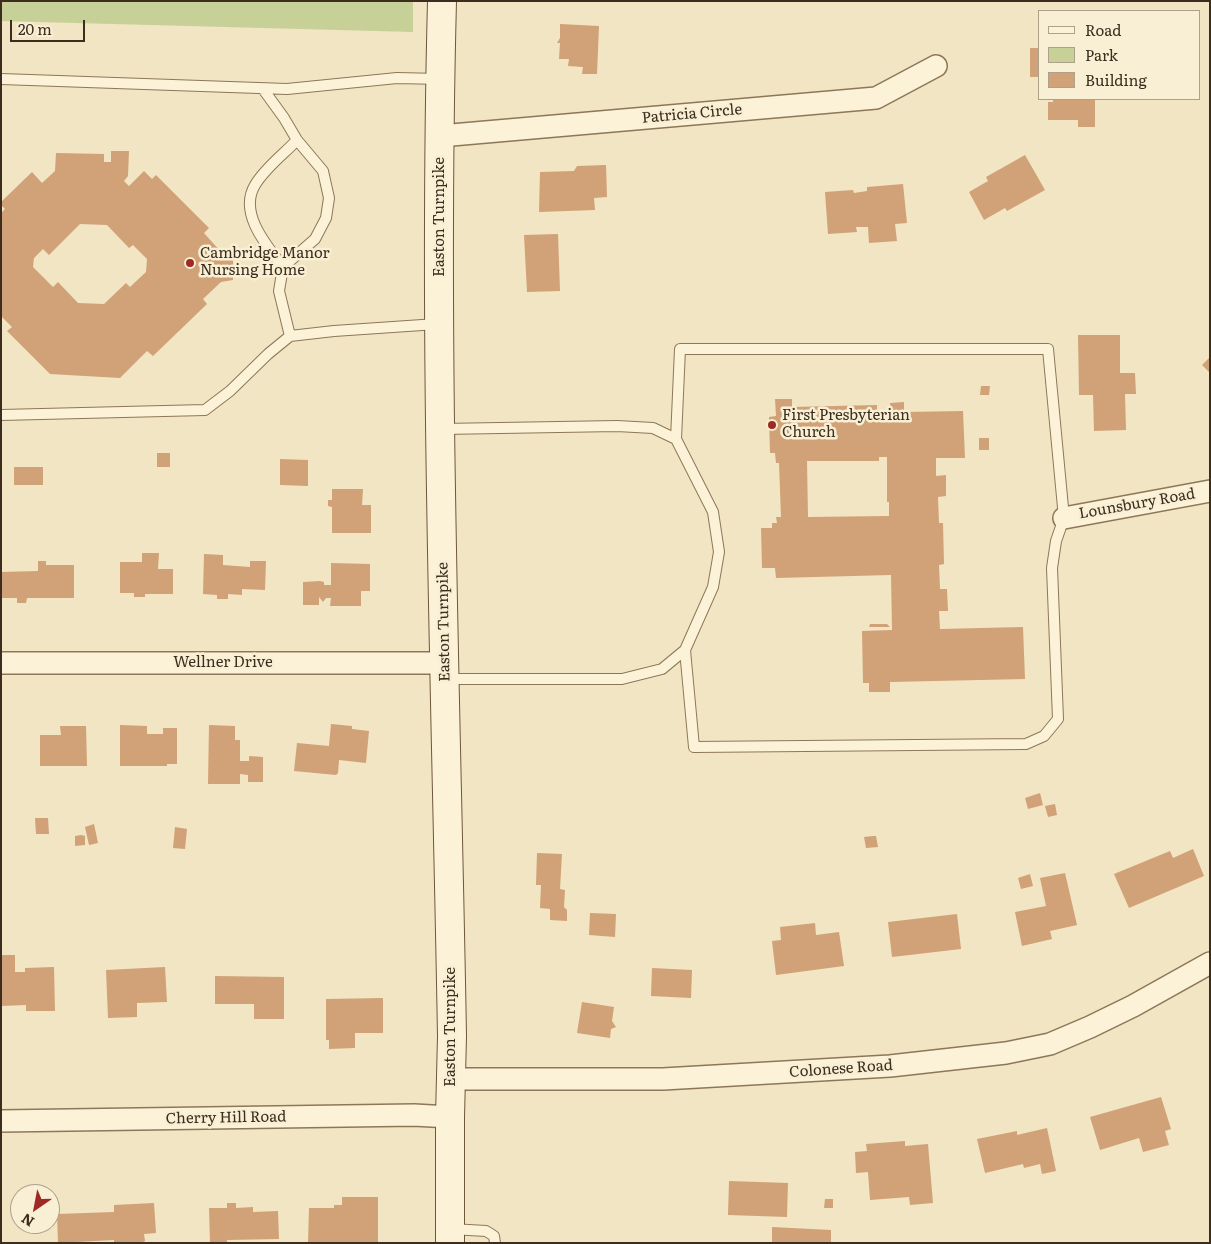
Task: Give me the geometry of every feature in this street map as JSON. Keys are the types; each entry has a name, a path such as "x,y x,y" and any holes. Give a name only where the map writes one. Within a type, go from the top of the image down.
{"main road":[{"name":"Easton Turnpike","path":"442,1 440,324 452,1079 450,1116 450,1236"}],"street":[{"name":"Patricia Circle","path":"440,136 876,98 936,66"},
{"name":"Lounsbury Road","path":"1064,518 1210,491"},
{"name":"Wellner Drive","path":"1,663 445,671"},
{"name":"Colonese Road","path":"452,1079 662,1079 890,1066 1006,1053 1050,1044 1090,1028 1210,963"},
{"name":"Cherry Hill Road","path":"1,1121 450,1116"}],"lane":[{"path":"1,79 287,90 397,78 441,80"},
{"path":"263,89 297,140 323,171 329,198 326,218 314,239 283,267 279,291 290,336"},
{"path":"283,267 267,246 254,224 249,205 254,186 297,140"},
{"path":"1,415 205,410 230,391 268,354 290,336 440,324"},
{"path":"445,671 622,679 662,669 685,650 713,587 719,552 713,512 676,439 680,349 1048,349 1064,518 1056,541 1052,568 1058,720 1044,736 1026,744 694,747 685,650"},
{"path":"441,429 617,426 653,428 676,439"},
{"path":"450,1236 486,1231 494,1236 495,1243"}],"green space":[{"path":"1,1 413,1 413,32 1,21"}],"building":[{"path":"560,24 599,26 597,74 582,74 583,67 568,66 569,59 559,59 560,43 557,43 560,38"},
{"path":"1030,48 1038,48 1038,77 1030,77"},
{"path":"1053,100 1095,100 1095,127 1078,127 1078,120 1048,120 1048,102 1053,102"},
{"name":"Cambridge Manor Nursing Home","path":"111,151 129,151 128,176 124,181 129,186 144,171 152,179 156,175 209,228 204,233 221,252 233,253 233,280 221,282 203,299 207,304 153,356 147,351 120,378 50,374 7,331 12,327 1,316 1,213 5,209 1,202 32,172 42,183 55,171 56,153 104,154 104,162 111,162","holes":["80,224 107,225 129,248 133,245 147,259 146,272 130,287 126,283 104,304 78,303 58,282 53,287 33,267 34,258 43,249 49,255"]},
{"path":"1025,155 1045,190 1007,211 1005,208 984,220 969,192 988,181 986,177"},
{"path":"606,165 607,197 594,198 595,210 539,212 540,172 574,171 577,166"},
{"path":"903,184 907,223 895,224 897,241 869,243 868,227 856,227 857,232 828,234 825,192 853,190 854,193 867,191 867,187"},
{"path":"558,234 560,291 527,292 524,235"},
{"path":"1078,335 1120,335 1120,373 1135,373 1136,394 1125,394 1126,430 1094,431 1093,395 1079,395"},
{"path":"1210,357 1210,373 1202,365"},
{"path":"981,386 990,386 989,395 980,395"},
{"path":"775,399 792,399 792,407 877,405 877,412 891,412 890,403 904,402 904,412 963,411 965,458 936,458 936,476 946,475 946,496 938,497 939,523 943,523 944,564 939,565 940,589 947,589 948,611 939,611 940,629 1023,627 1025,679 890,682 890,692 869,692 869,683 863,683 862,631 892,630 891,575 776,578 775,568 762,568 761,528 772,528 772,523 777,523 776,517 781,517 779,463 776,463 775,453 770,453 769,417 776,416","holes":["879,457 887,457 887,502 889,502 889,516 808,517 807,461 879,461"]},
{"path":"979,438 989,438 989,450 979,450"},
{"path":"157,453 170,453 170,467 157,467"},
{"path":"280,459 308,460 308,486 280,485"},
{"path":"14,467 43,467 43,485 14,485"},
{"path":"332,489 363,489 362,505 371,505 371,533 332,533 332,507 328,506 328,500 332,500"},
{"path":"142,553 159,553 158,569 173,569 173,594 145,594 145,597 134,597 134,593 120,593 120,562 142,562"},
{"path":"204,554 223,555 223,565 250,567 250,561 266,561 265,590 242,589 242,595 228,594 228,599 217,599 217,595 203,594"},
{"path":"38,561 46,561 46,565 74,565 74,598 27,598 26,603 17,603 17,598 1,598 1,572 38,571"},
{"path":"331,563 370,564 370,591 361,591 361,606 330,606 331,598 326,598 323,602 319,597 319,605 303,605 303,582 320,581 324,582 324,585 331,585"},
{"path":"870,624 887,624 890,627 869,627"},
{"path":"331,724 352,726 352,729 369,731 366,763 339,760 338,773 336,775 294,771 297,743 329,746"},
{"path":"120,725 147,726 147,734 163,734 163,728 177,728 177,764 167,764 167,766 120,766"},
{"path":"209,725 235,726 235,740 240,740 240,761 249,761 249,756 263,757 263,782 248,782 248,775 240,774 240,784 208,784"},
{"path":"60,726 86,726 87,766 40,766 40,735 61,735"},
{"path":"1040,793 1043,805 1028,809 1025,798"},
{"path":"1055,804 1057,815 1048,817 1045,806"},
{"path":"35,818 48,818 49,834 36,834"},
{"path":"94,824 98,843 89,845 85,827"},
{"path":"175,827 187,829 185,849 173,848"},
{"path":"75,836 85,836 85,845 75,846"},
{"path":"876,836 878,847 866,848 864,837"},
{"path":"1193,849 1204,876 1129,908 1114,874 1170,851 1173,858"},
{"path":"537,853 562,854 560,889 565,890 564,907 567,910 567,921 550,920 550,909 540,908 541,885 536,885"},
{"path":"1065,873 1077,925 1050,931 1052,939 1022,946 1015,912 1046,906 1040,878"},
{"path":"1030,874 1033,886 1021,889 1018,878"},
{"path":"590,913 616,914 615,937 589,935"},
{"path":"957,914 961,949 892,957 888,922"},
{"path":"815,923 816,935 839,932 844,966 776,975 772,941 781,940 780,927"},
{"path":"1,955 15,955 15,972 25,972 25,968 54,967 55,1011 26,1011 26,1005 1,1006"},
{"path":"165,967 167,1002 137,1003 137,1017 108,1018 106,970"},
{"path":"652,968 692,970 691,998 651,996"},
{"path":"215,976 284,977 284,1019 254,1019 254,1004 215,1004"},
{"path":"383,998 383,1033 355,1033 355,1048 329,1049 329,1040 326,1040 326,999"},
{"path":"582,1002 614,1007 612,1021 616,1027 611,1029 610,1038 577,1033"},
{"path":"1161,1097 1171,1129 1165,1131 1169,1145 1143,1152 1139,1138 1100,1150 1090,1117"},
{"path":"1047,1128 1056,1171 1042,1174 1040,1164 1024,1168 1023,1164 985,1173 977,1139 1017,1131 1017,1135"},
{"path":"905,1141 905,1146 928,1144 933,1203 910,1205 909,1197 870,1200 868,1172 856,1173 855,1152 867,1151 866,1144"},
{"path":"729,1181 788,1183 787,1217 728,1215"},
{"path":"342,1197 378,1197 378,1243 308,1243 309,1208 334,1208 334,1205 342,1205"},
{"path":"825,1199 833,1199 833,1208 824,1208"},
{"path":"154,1203 156,1233 144,1234 145,1241 141,1243 114,1243 114,1240 58,1243 60,1214 114,1212 114,1205"},
{"path":"227,1203 236,1203 236,1208 253,1207 253,1212 278,1211 279,1239 227,1240 227,1243 210,1243 209,1208 227,1208"},
{"path":"772,1227 831,1230 831,1243 772,1243"}],"place":[{"name":"Cambridge Manor Nursing Home","path":"190,263"},
{"name":"First Presbyterian Church","path":"772,425"}]}
